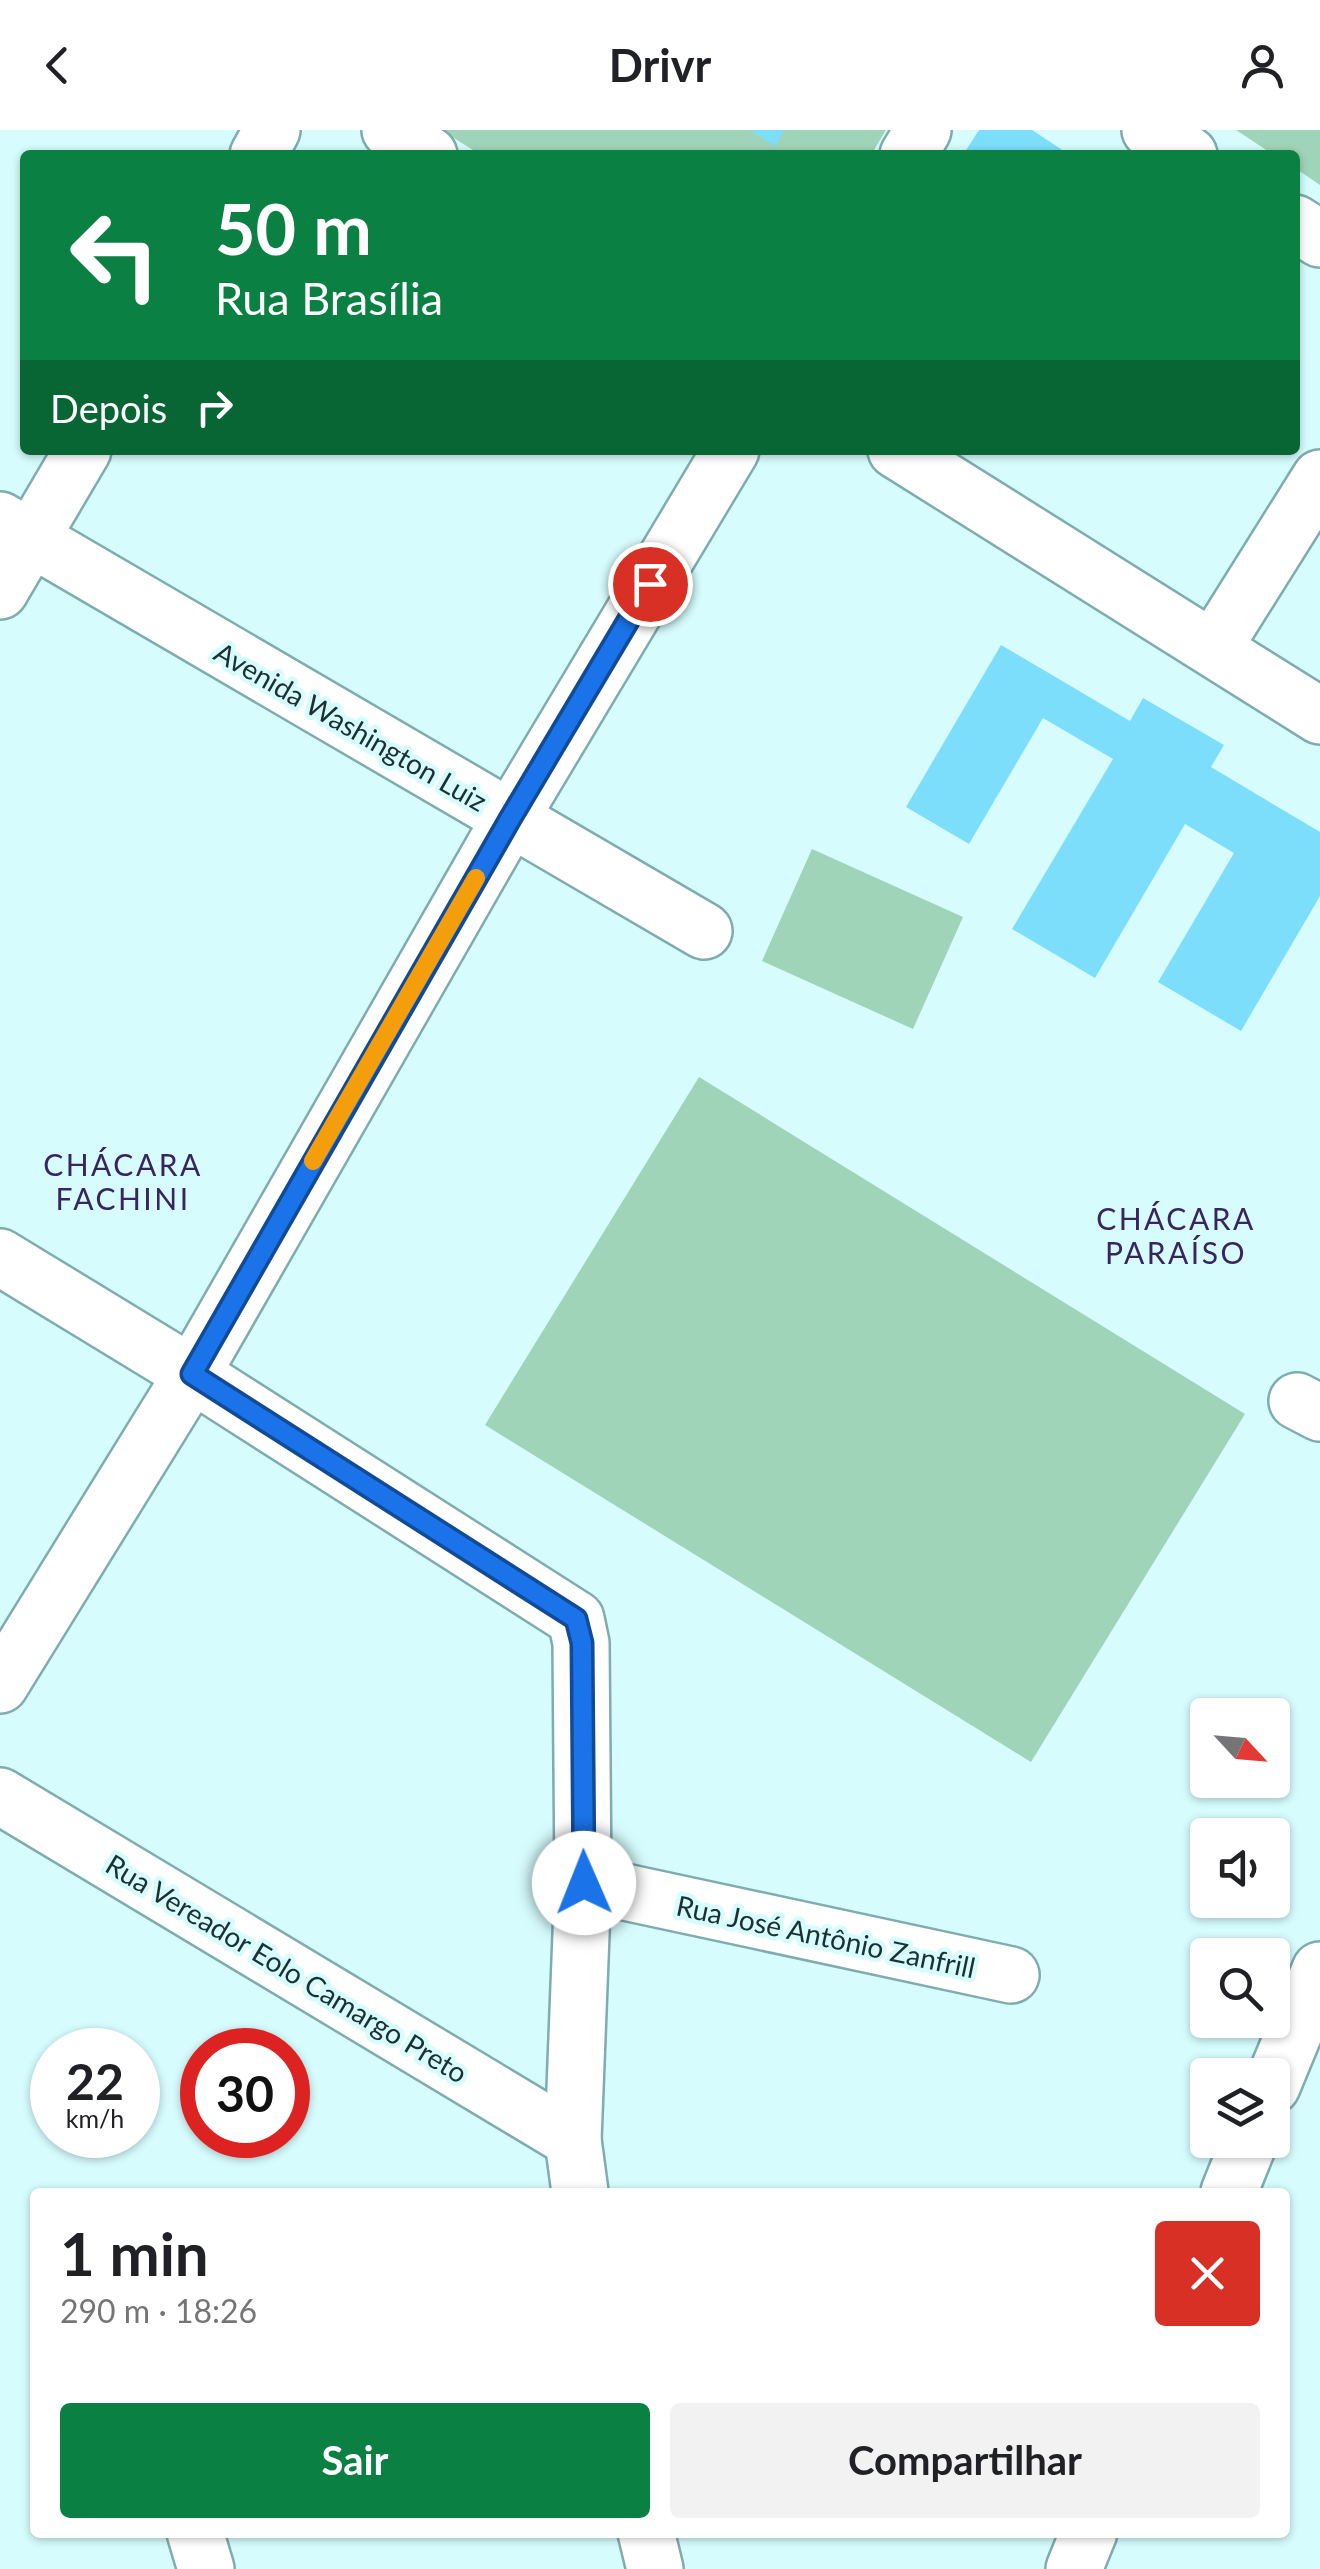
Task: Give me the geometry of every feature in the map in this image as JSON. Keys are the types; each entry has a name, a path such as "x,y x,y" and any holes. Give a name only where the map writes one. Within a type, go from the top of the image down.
{"street":[{"path":"390,130 421,150"},
{"path":"1150,130 1181,150"},
{"path":"0,591 15,529 78,455"},
{"path":"0,1685 192,1374 510,819 728,455"},
{"path":"904,455 1320,716"},
{"path":"1214,647 1320,478"},
{"name":"Avenida Washington Luiz","path":"15,529 704,931"},
{"path":"0,1257 192,1374 576,1619 582,1643 584,1883 576,2166"},
{"name":"Rua Vereador Eolo Camargo Preto","path":"0,1796 576,2166"},
{"name":"Rua José Antônio Zanfrill","path":"584,1883 1010,1975"},
{"path":"1284,2058 1320,1970"},
{"path":"1231,2188 1243,2158"},
{"path":"196,2538 206,2569"},
{"path":"647,2538 655,2569"},
{"path":"1074,2569 1087,2538"}],"green space":[{"path":"441,130 886,130 874,150 473,150"},
{"path":"1236,130 1320,130 1320,185 1300,171 1300,150 1266,150"},
{"path":"812,849 963,917 913,1029 762,961"},
{"path":"699,1077 1245,1414 1031,1762 485,1425"}],"building":[{"path":"750,130 785,130 775,146"},
{"path":"979,130 1032,130 1062,150 966,150"},
{"path":"1001,645 1130,721 1143,698 1224,745 1211,767 1320,832 1320,896 1241,1031 1158,982 1234,853 1185,824 1095,978 1012,929 1113,759 1043,718 969,844 906,807"}],"slow traffic":[{"path":"313,1161 476,878"}],"district":[{"name":"CHÁCARA FACHINI","path":"123,1181"},
{"name":"CHÁCARA PARAÍSO","path":"1176,1235"}],"route":[{"path":"584,1883 582,1643 576,1619 192,1374 510,819 650,584"}]}
